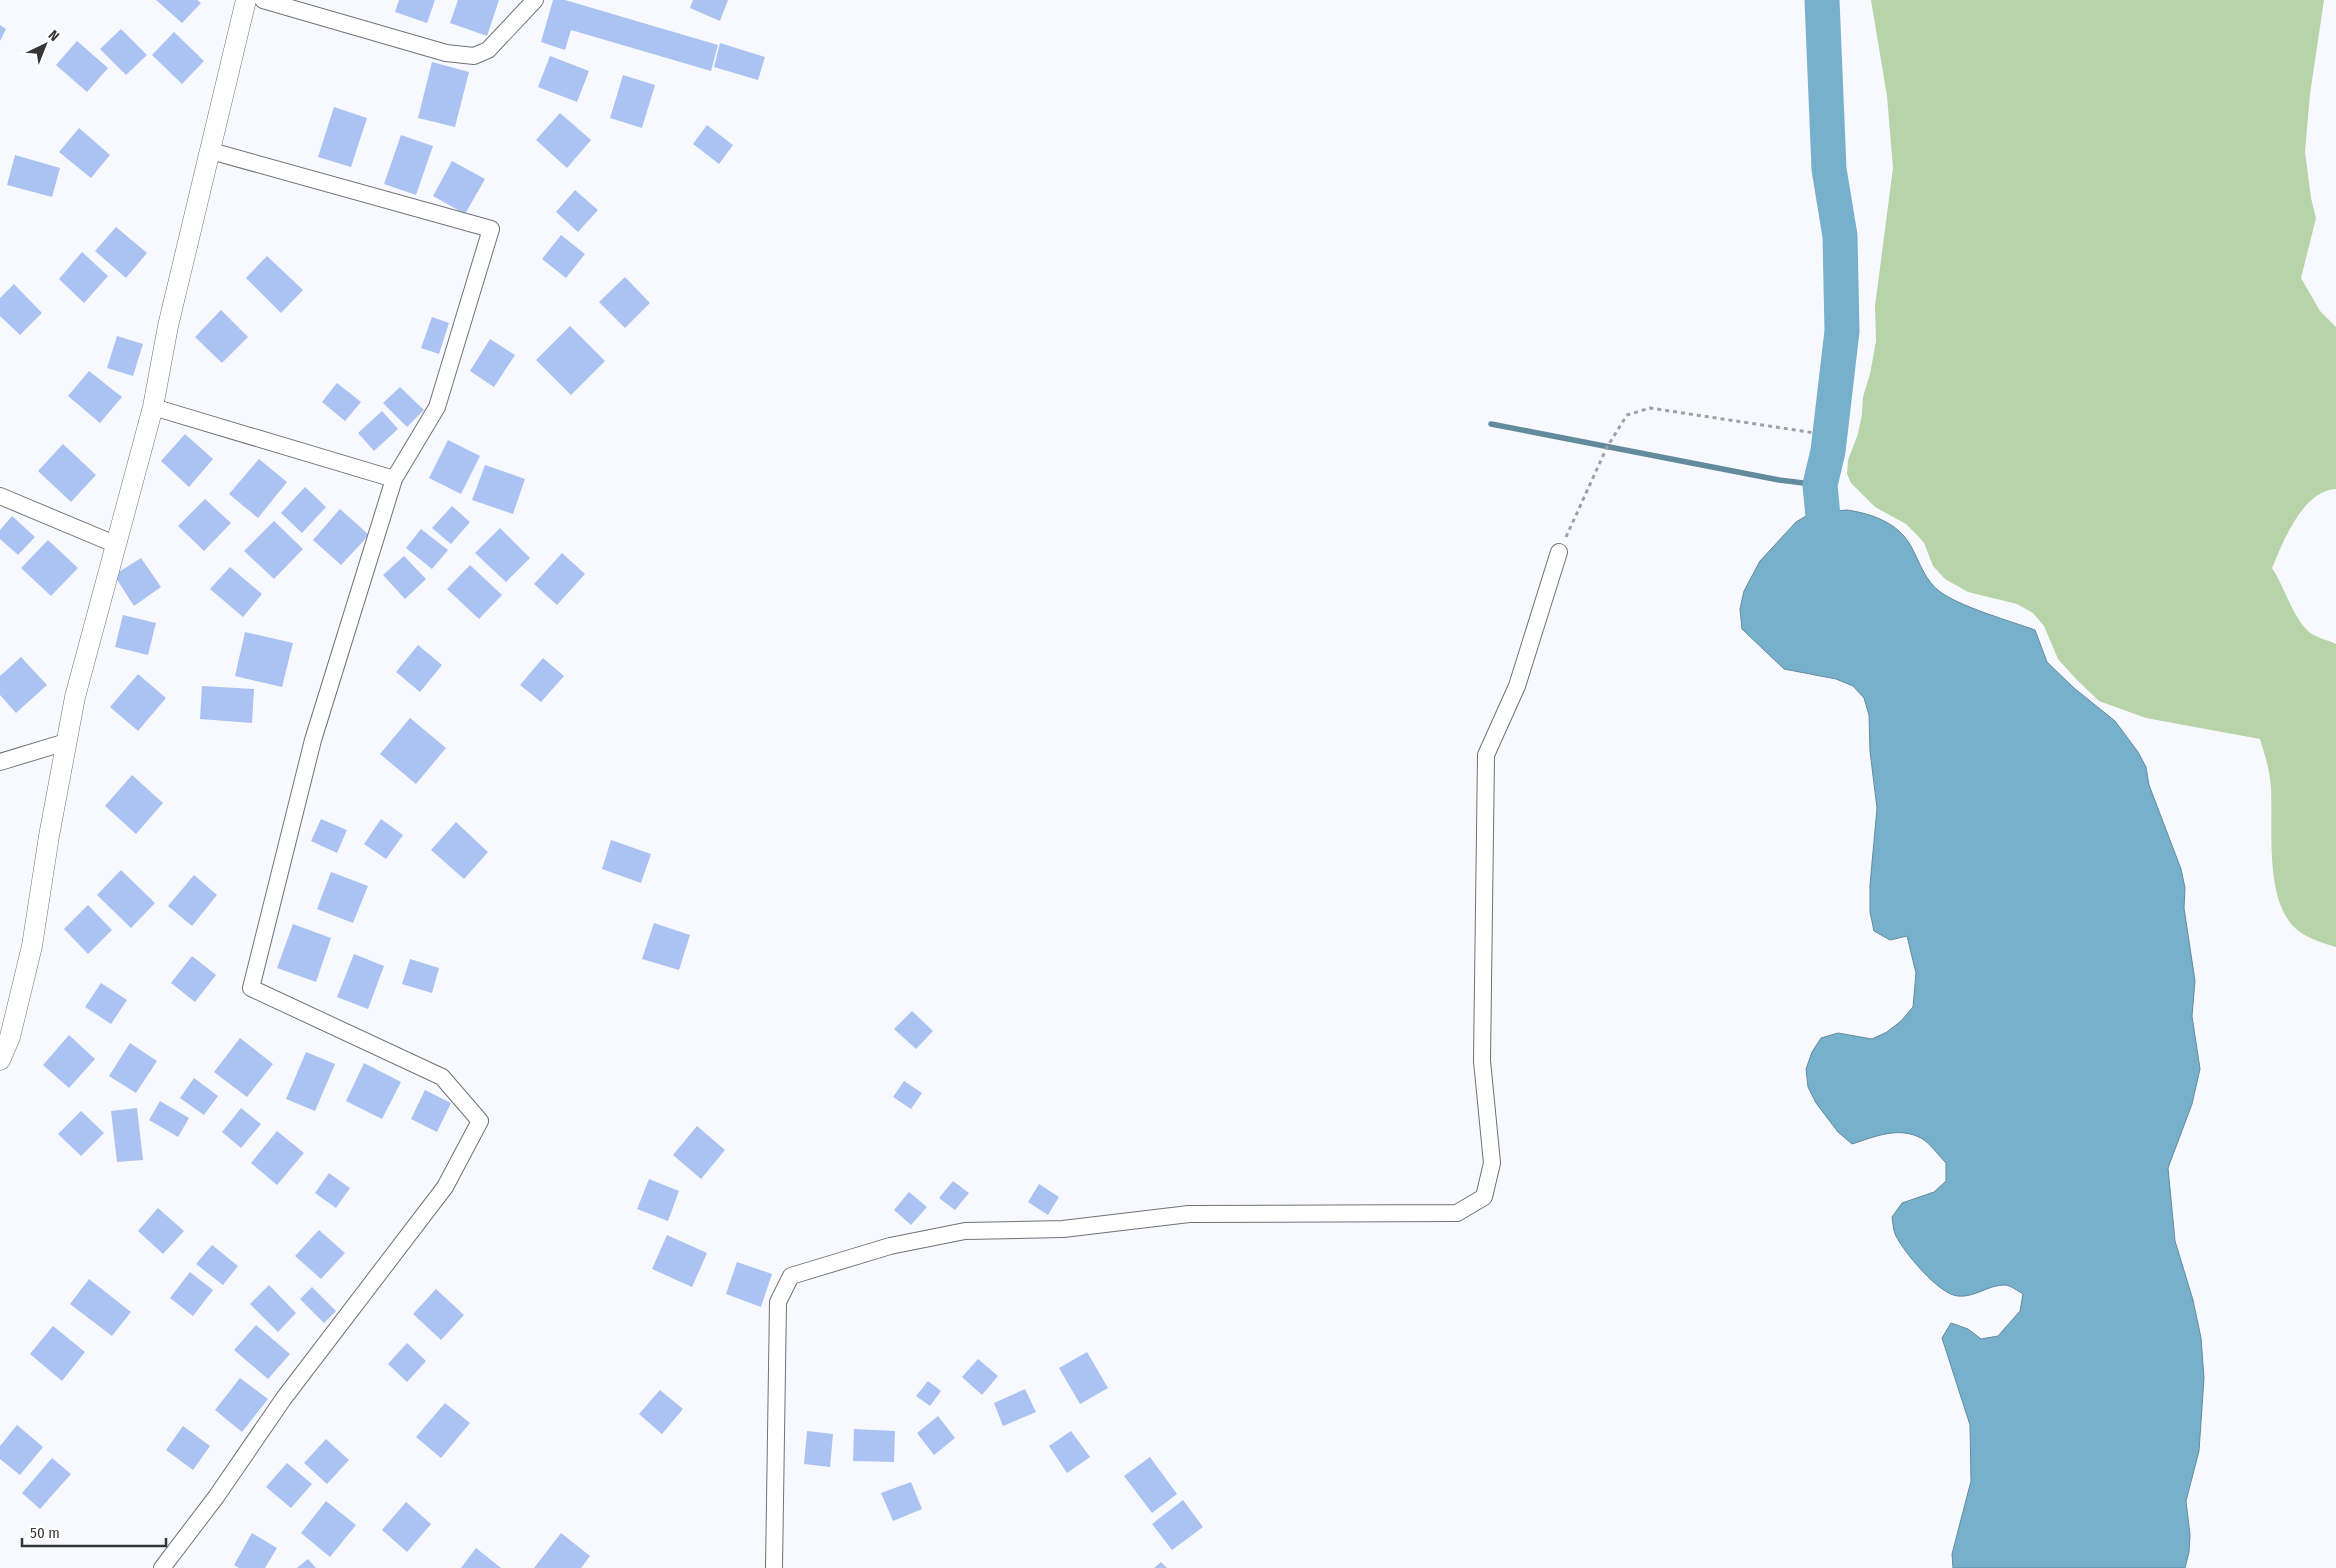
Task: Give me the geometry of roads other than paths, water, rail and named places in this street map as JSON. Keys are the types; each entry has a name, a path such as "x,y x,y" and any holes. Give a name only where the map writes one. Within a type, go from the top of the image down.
{"street":[{"path":"0,1060 10,1037 32,946 75,697 117,545 152,407 168,326 246,0"},
{"path":"263,0 446,53 474,56 488,50 535,0"},
{"path":"162,1568 216,1497 284,1398 445,1187 480,1121 442,1077 251,988 313,740 394,479 437,407 491,229 211,151"},
{"path":"152,407 394,479"},
{"path":"0,496 117,545"},
{"path":"774,1568 778,1302 791,1276 890,1246 965,1231 1063,1229 1189,1214 1457,1213 1484,1198 1492,1162 1482,1061 1486,755 1517,686 1559,552"},
{"path":"0,762 66,742"}],"water":[{"path":"1847,510 1877,518 1901,533 1908,541 1930,582 1948,597 1971,608 2035,630 2047,662 2074,688 2115,721 2138,752 2146,767 2149,785 2181,869 2185,888 2184,908 2195,981 2192,1016 2200,1069 2192,1104 2168,1168 2175,1241 2193,1300 2201,1338 2204,1378 2199,1451 2186,1501 2190,1535 2189,1552 2185,1568 1953,1568 1952,1554 1971,1481 1970,1425 1942,1338 1951,1323 1968,1329 1981,1339 1998,1336 2020,1311 2023,1294 2012,1287 2000,1285 1970,1295 1958,1296 1950,1294 1932,1281 1914,1262 1900,1243 1894,1231 1892,1217 1902,1203 1934,1192 1946,1181 1946,1163 1921,1138 1904,1133 1886,1134 1852,1144 1838,1132 1816,1103 1808,1087 1806,1069 1812,1052 1821,1038 1838,1033 1872,1039 1887,1032 1901,1021 1913,1007 1916,973 1907,936 1890,940 1874,931 1870,912 1870,885 1877,808 1870,751 1869,715 1864,698 1853,686 1836,679 1784,669 1742,629 1740,609 1744,591 1760,561 1796,522 1811,513"}],"waterway":[{"path":"1822,0 1829,169 1840,236 1842,331 1828,451 1820,485 1827,558"},
{"path":"1491,424 1779,480 1820,485"}]}
